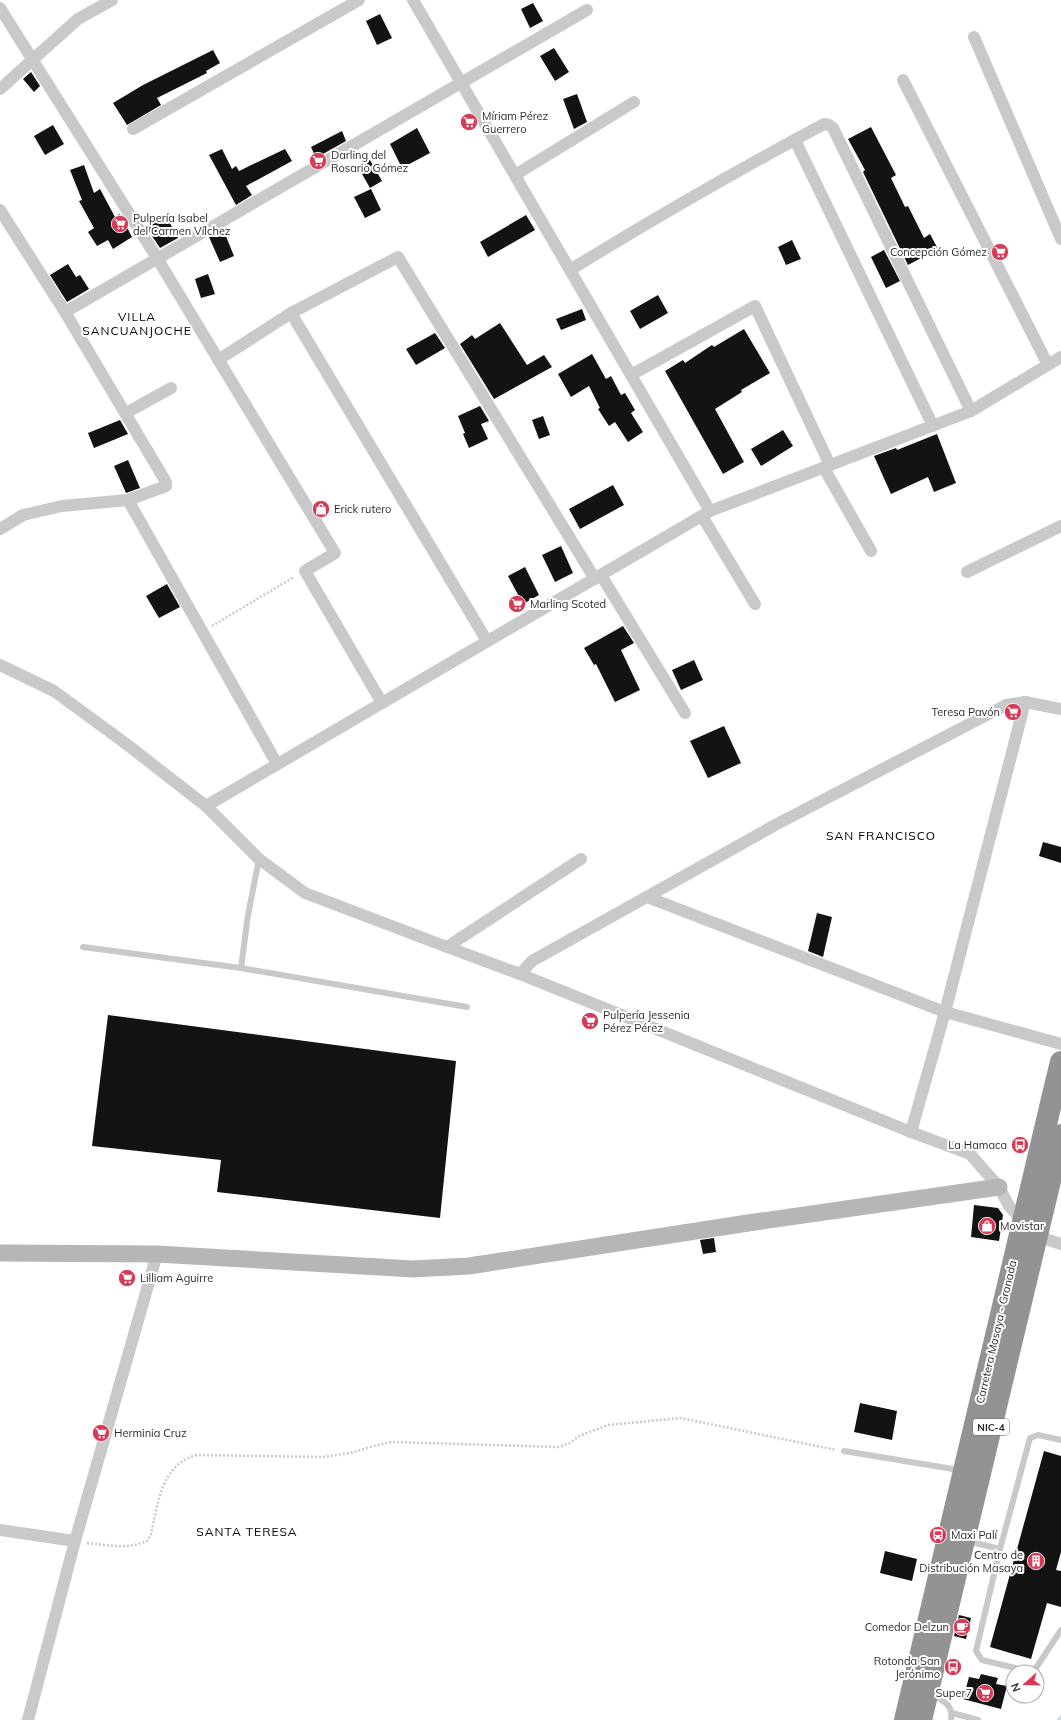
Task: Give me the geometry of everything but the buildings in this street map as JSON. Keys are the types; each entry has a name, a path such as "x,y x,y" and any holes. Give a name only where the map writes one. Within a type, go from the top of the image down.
{"highway":[{"name":"Carretera Masaya - Granada","path":"905,1720 964,1471 1021,1220 1061,1062"},
{"name":"Carretera Masaya - Granada","path":"922,1720 1061,1135"}],"street":[{"path":"0,89 78,19 112,0"},
{"path":"133,129 359,0"},
{"path":"413,0 631,375 755,604"},
{"path":"0,8 157,258 335,552 305,571 382,703"},
{"path":"66,312 587,10"},
{"path":"974,37 1061,239"},
{"path":"903,80 1048,365"},
{"path":"515,175 634,102"},
{"path":"570,270 651,220 824,124 829,125 833,128 971,411"},
{"path":"795,140 933,426"},
{"path":"0,210 66,312 166,482 166,486 128,500 62,506 23,515 0,529"},
{"path":"218,360 291,314 398,257 598,577 686,713"},
{"path":"631,375 755,306 827,466 871,550"},
{"path":"291,314 487,641"},
{"path":"206,806 706,514 971,411 1061,357"},
{"path":"126,413 171,388"},
{"path":"128,500 278,764"},
{"path":"967,572 1061,526"},
{"path":"0,665 54,691 206,806 259,859 306,893 520,974 911,1132 970,1154 999,1187 1009,1206 1037,1236 1061,1244"},
{"path":"520,974 532,961 777,824 1006,705 1025,702 1061,709"},
{"path":"911,1132 945,1012 1025,702"},
{"path":"447,947 582,859"},
{"path":"647,896 945,1012 1061,1044"},
{"path":"0,1253 157,1254 413,1269 469,1266 748,1222 999,1187"},
{"path":"28,1720 75,1541 157,1254"},
{"path":"0,1530 75,1541"}],"lane":[{"path":"240,968 248,915 259,859"},
{"path":"83,947 240,968 467,1007"},
{"path":"1061,1440 1038,1434 1030,1438 1000,1549 976,1651 982,1660 1032,1671 1036,1668 1061,1630"},
{"path":"844,1451 964,1471"},
{"path":"964,1540 1000,1549"},
{"path":"928,1692 948,1703 952,1713 951,1720"},
{"path":"952,1713 978,1720"}],"path":[{"path":"203,631 305,571"},
{"path":"75,1541 123,1547 135,1546 147,1541 151,1534 162,1486 168,1475 186,1457 197,1455 323,1457 350,1454 391,1442 560,1447 570,1443 579,1436 608,1425 681,1418 844,1451"}],"place":[{"name":"Míriam Pérez Guerrero","path":"469,122"},
{"name":"Darling del Rosario Gómez","path":"318,161"},
{"name":"Pulpería Isabel del Carmen Vílchez","path":"120,224"},
{"name":"Concepción Gómez","path":"1000,252"},
{"name":"Erick rutero","path":"321,509"},
{"name":"Marling Scoted","path":"517,604"},
{"name":"Teresa Pavón","path":"1013,712"},
{"name":"Pulpería Jessenia Pérez Pérez","path":"590,1021"},
{"name":"La Hamaca","path":"1020,1145"},
{"name":"Movistar","path":"987,1226"},
{"name":"Lilliam Aguirre","path":"127,1278"},
{"name":"Herminia Cruz","path":"101,1433"},
{"name":"Maxi Palí","path":"938,1535"},
{"name":"Centro de Distribución Masaya","path":"1036,1561"},
{"name":"Comedor Delzun","path":"962,1627"},
{"name":"Rotonda San Jerónimo","path":"953,1667"},
{"name":"Super7","path":"985,1693"}],"district":[{"name":"VILLA SANCUANJOCHE","path":"137,324"},
{"name":"SAN FRANCISCO","path":"881,836"},
{"name":"SANTA TERESA","path":"247,1532"}]}
